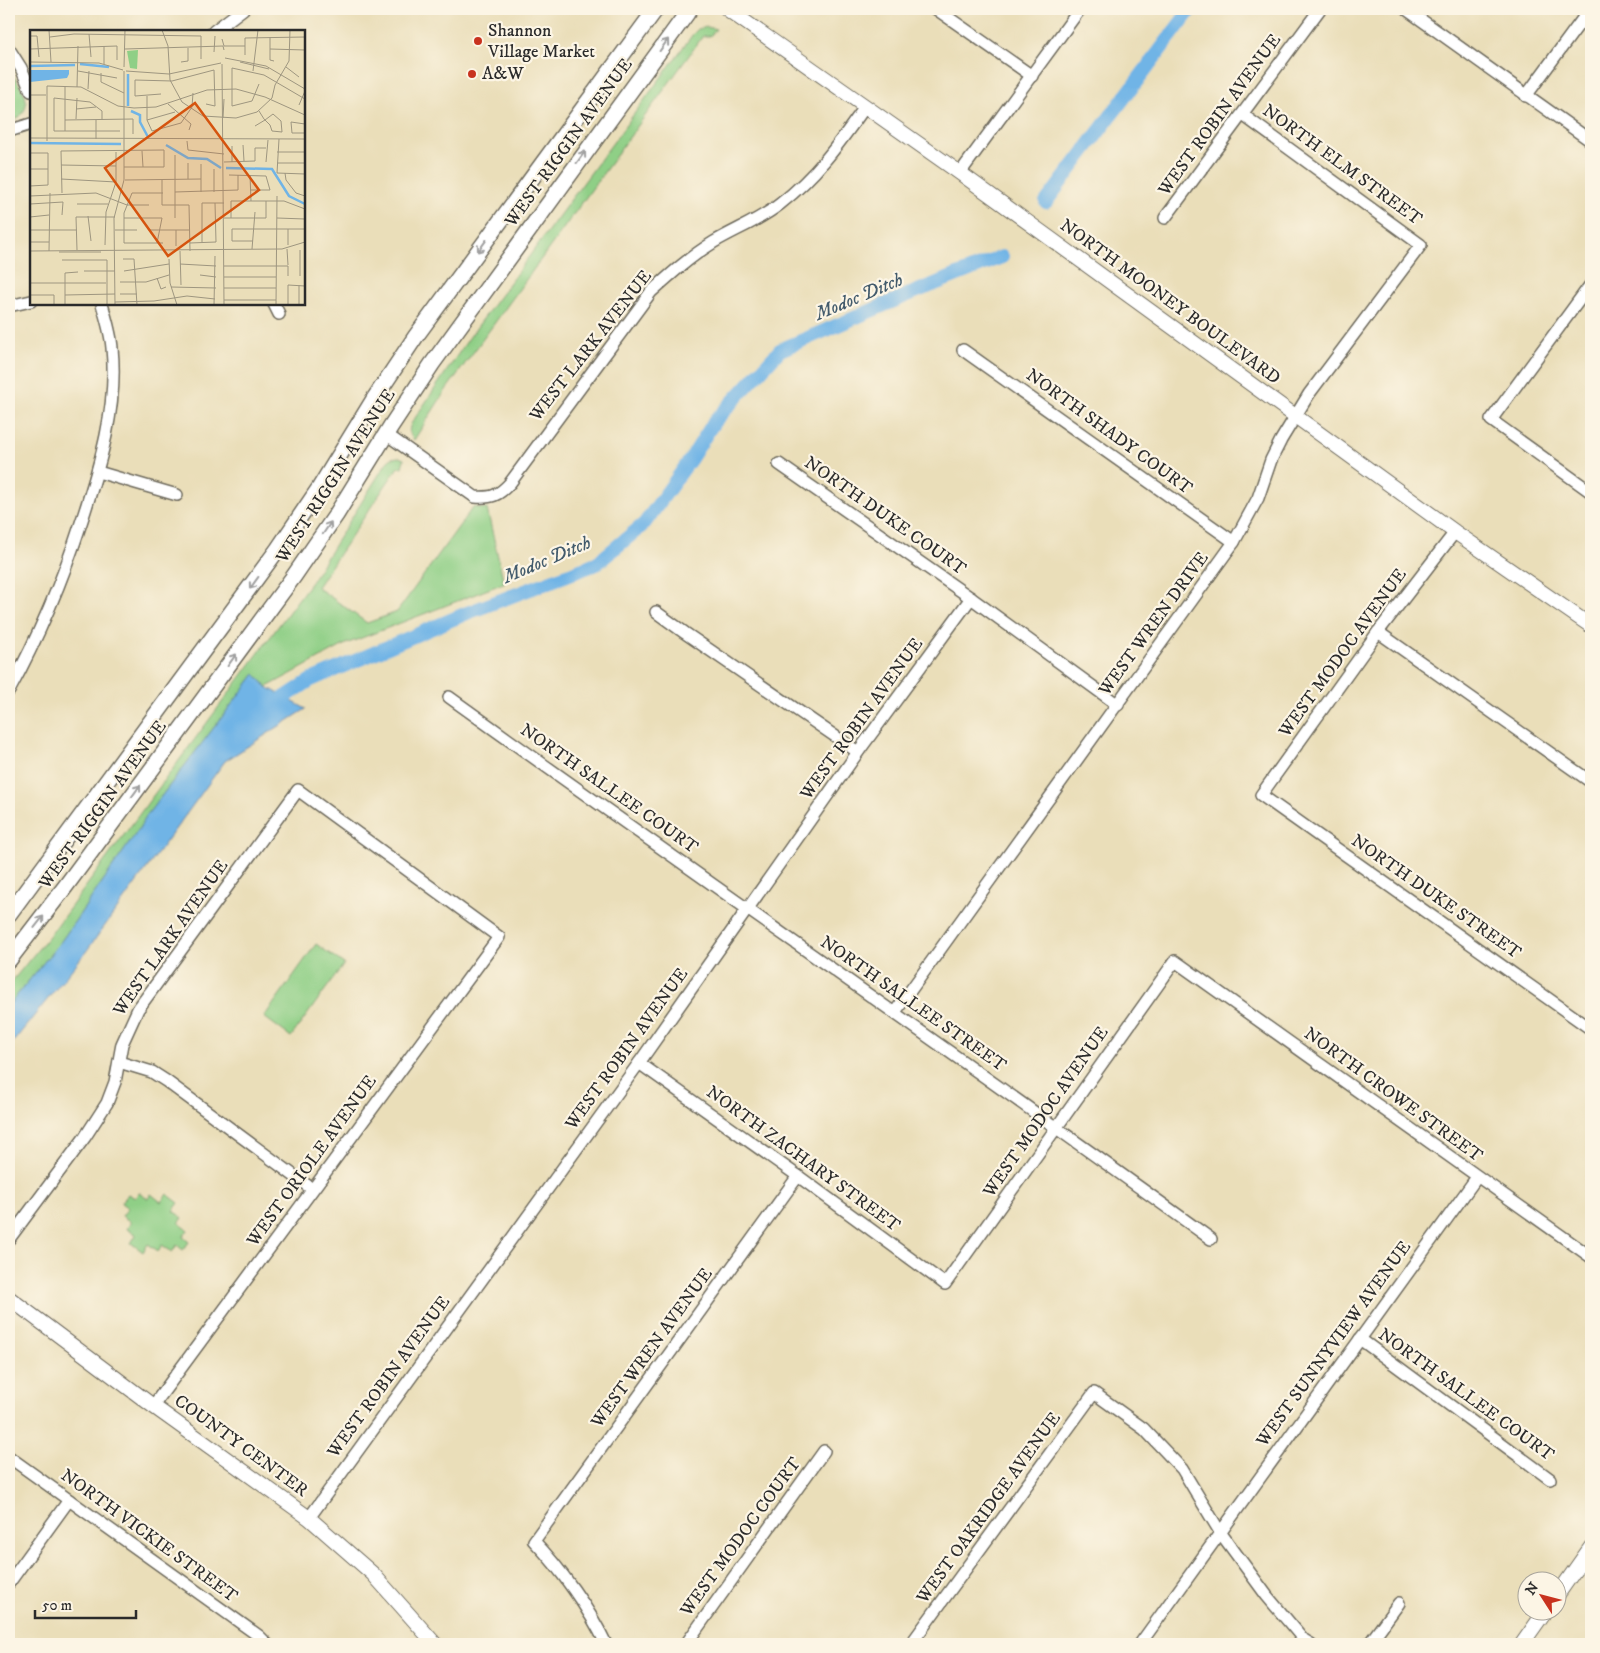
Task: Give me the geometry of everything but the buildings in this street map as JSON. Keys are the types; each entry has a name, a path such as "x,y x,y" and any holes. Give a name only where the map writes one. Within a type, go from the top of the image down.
{"main road":[{"name":"WEST RIGGIN AVENUE","path":"9,914 42,872 278,549 320,487 374,399 416,336 656,9"},
{"name":"WEST RIGGIN AVENUE","path":"9,960 71,880 294,576 336,515 440,352 690,9"}],"street":[{"path":"215,30 243,9"},
{"name":"NORTH MOONEY BOULEVARD","path":"727,9 960,173 1455,532 1591,626"},
{"path":"936,9 1032,76"},
{"path":"960,173 1080,9"},
{"name":"WEST ROBIN AVENUE","path":"1166,218 1320,9"},
{"path":"1406,9 1591,141"},
{"path":"1526,96 1590,9"},
{"path":"9,49 21,68 30,89"},
{"name":"WEST LARK AVENUE","path":"386,434 475,497 487,498 500,494 651,292 695,255 714,242 765,215 813,176 865,107"},
{"name":"NORTH ELM STREET","path":"1242,114 1421,245"},
{"path":"9,131 30,124"},
{"name":"WEST WREN DRIVE","path":"895,1012 1234,542 1258,498 1271,460 1295,415 1421,245"},
{"path":"1591,284 1491,420 1591,492"},
{"path":"9,306 30,301"},
{"path":"9,691 41,627 64,574 98,472 107,434 112,392 112,348 102,305"},
{"name":"NORTH SHADY COURT","path":"963,350 1234,542"},
{"name":"NORTH DUKE COURT","path":"779,464 971,598"},
{"path":"98,472 177,495"},
{"name":"WEST MODOC AVENUE","path":"1261,795 1378,632 1455,532"},
{"path":"971,598 1118,705"},
{"name":"WEST ROBIN AVENUE","path":"309,1518 639,1063 858,752 971,598"},
{"path":"656,612 858,752"},
{"path":"1378,632 1591,782"},
{"name":"NORTH SALLEE COURT","path":"449,697 748,910"},
{"name":"WEST LARK AVENUE","path":"9,1240 108,1103 122,1044 138,1009 298,790 499,937"},
{"name":"NORTH DUKE STREET","path":"1261,795 1591,1028"},
{"name":"NORTH SALLEE STREET","path":"748,910 1057,1127"},
{"name":"WEST ORIOLE AVENUE","path":"153,1406 499,937"},
{"name":"WEST MODOC AVENUE","path":"945,1284 1175,961"},
{"name":"NORTH CROWE STREET","path":"1175,961 1591,1257"},
{"path":"119,1062 152,1072 166,1081 312,1189"},
{"name":"NORTH ZACHARY STREET","path":"639,1063 945,1284"},
{"path":"1057,1127 1211,1239"},
{"name":"WEST WREN AVENUE","path":"606,1644 583,1604 549,1556 534,1541 798,1176"},
{"name":"WEST SUNNYVIEW AVENUE","path":"1140,1644 1476,1177"},
{"name":"COUNTY CENTER","path":"9,1298 153,1406 309,1518 374,1574 434,1644"},
{"name":"NORTH SALLEE COURT","path":"1360,1339 1550,1479"},
{"name":"WEST OAKRIDGE AVENUE","path":"912,1644 1094,1393 1144,1428 1182,1469 1220,1532"},
{"name":"WEST MODOC COURT","path":"686,1644 824,1451"},
{"name":"NORTH VICKIE STREET","path":"9,1457 259,1642"},
{"path":"9,1583 69,1500"},
{"path":"1220,1532 1267,1596 1304,1640 1311,1644"},
{"path":"1568,1580 1591,1547"},
{"path":"1369,1644 1399,1603"},
{"path":"1522,1644 1539,1620"}],"green space":[{"path":"707,27 716,29 710,36 703,36 446,390 414,440 410,432 411,424 469,338 693,34 698,29"},
{"path":"9,69 23,91 26,102 20,116 16,120 9,122"},
{"path":"399,457 404,459 402,467 398,467 317,587 367,623 397,612 473,507 487,509 504,583 346,644 267,687 255,674 147,815 62,940 9,1005 9,985 53,931 311,582 387,462 392,458"},
{"path":"316,944 344,964 291,1037 264,1017"},
{"path":"139,1192 148,1199 151,1194 161,1202 167,1194 179,1203 173,1211 183,1218 179,1223 188,1230 183,1237 189,1242 183,1250 177,1245 172,1252 162,1245 158,1251 148,1244 143,1252 131,1243 136,1235 127,1229 131,1222 122,1216 128,1208 121,1203 128,1194 135,1198"}],"water":[{"path":"255,674 267,687 306,709 225,761 85,953 9,1047 9,1005 62,940 147,815"}],"waterway":[{"name":"Modoc Ditch","path":"1046,202 1191,9"},
{"name":"Modoc Ditch","path":"270,707 311,680 467,613 596,564 644,524 690,460 714,422 780,350 1002,257"}],"place":[{"name":"Shannon Village Market","path":"478,41"},
{"name":"A&W","path":"472,74"}]}
